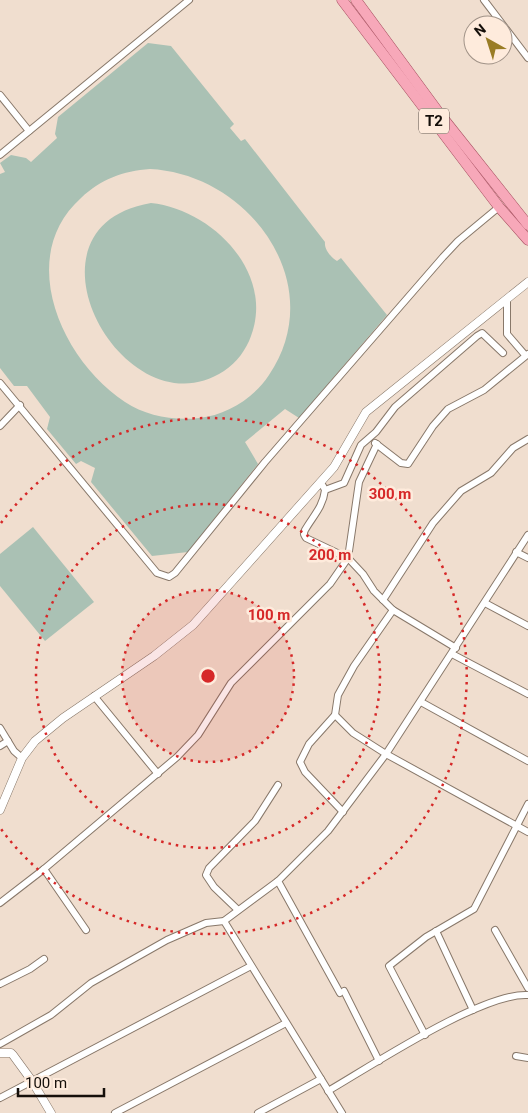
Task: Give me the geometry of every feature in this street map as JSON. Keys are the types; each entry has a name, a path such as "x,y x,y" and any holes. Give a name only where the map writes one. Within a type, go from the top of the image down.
{"main road":[{"name":"T2","path":"342,0 499,207 528,240"},
{"name":"T2","path":"356,0 439,113 526,220"}],"street":[{"path":"0,155 189,0"},
{"path":"484,0 528,58"},
{"path":"0,95 29,131"},
{"path":"0,383 157,573 169,577 175,574 265,462 444,257 464,236 499,207"},
{"path":"0,810 22,758 35,741 52,726 161,651 193,625 323,486 366,412 528,282"},
{"path":"370,440 401,464 408,464 433,426 448,410 489,386 527,354 507,334 508,299"},
{"path":"323,486 344,483 357,452 370,440 395,407 479,334 482,333 503,353"},
{"path":"0,426 20,405"},
{"path":"383,600 433,522 461,491 491,473 513,448 528,439"},
{"path":"0,903 158,774 198,735 231,683 330,584 348,558 359,482 377,444"},
{"path":"323,486 320,509 304,536 348,558 393,610 456,648"},
{"path":"0,1044 51,1015 91,983 114,972 168,940 206,923 224,922 278,881 328,831 386,754 528,535"},
{"path":"516,552 528,558"},
{"path":"485,603 528,626"},
{"path":"343,812 305,772 300,762 309,744 335,715 338,695 354,666 393,610"},
{"path":"452,654 528,694"},
{"path":"94,696 158,774"},
{"path":"421,702 528,761"},
{"path":"335,715 353,733 386,754 528,832"},
{"path":"0,728 22,758"},
{"path":"0,746 8,741"},
{"path":"238,910 214,887 206,874 209,868 254,821 278,785"},
{"path":"425,1034 389,966 436,931 474,909 528,804"},
{"path":"44,869 86,930"},
{"path":"278,881 379,1061"},
{"path":"224,922 342,1113"},
{"path":"495,930 528,988"},
{"path":"436,931 473,1010"},
{"path":"0,984 30,969 44,959"},
{"path":"0,1098 251,966"},
{"path":"328,1091 425,1034 473,1010 502,998 517,994 528,995"},
{"path":"115,1113 286,1022"},
{"path":"1,1052 11,1053 32,1081 51,1113"},
{"path":"516,1056 528,1058"},
{"path":"258,1113 321,1079"}],"green space":[{"path":"148,43 171,46 234,124 230,128 241,141 245,139 325,242 326,248 333,258 337,261 341,258 387,315 299,418 285,409 245,442 258,464 188,552 152,556 91,482 95,468 81,461 76,464 47,429 50,417 27,386 14,386 0,368 0,174 5,172 0,163 11,155 26,158 31,162 57,138 55,134 58,117","holes":["150,169 186,176 219,191 248,213 270,240 285,272 290,306 286,341 269,375 256,391 239,404 220,413 199,418 180,419 151,414 133,407 102,384 82,361 66,335 55,307 49,278 51,249 61,222 89,191 113,177 140,170"]},
{"path":"151,203 174,208 195,217 215,231 232,248 246,267 254,289 256,312 247,346 233,364 224,371 187,383 151,376 120,353 97,320 86,284 89,249 109,220"},
{"path":"33,527 94,602 45,641 0,586 0,554"}]}
